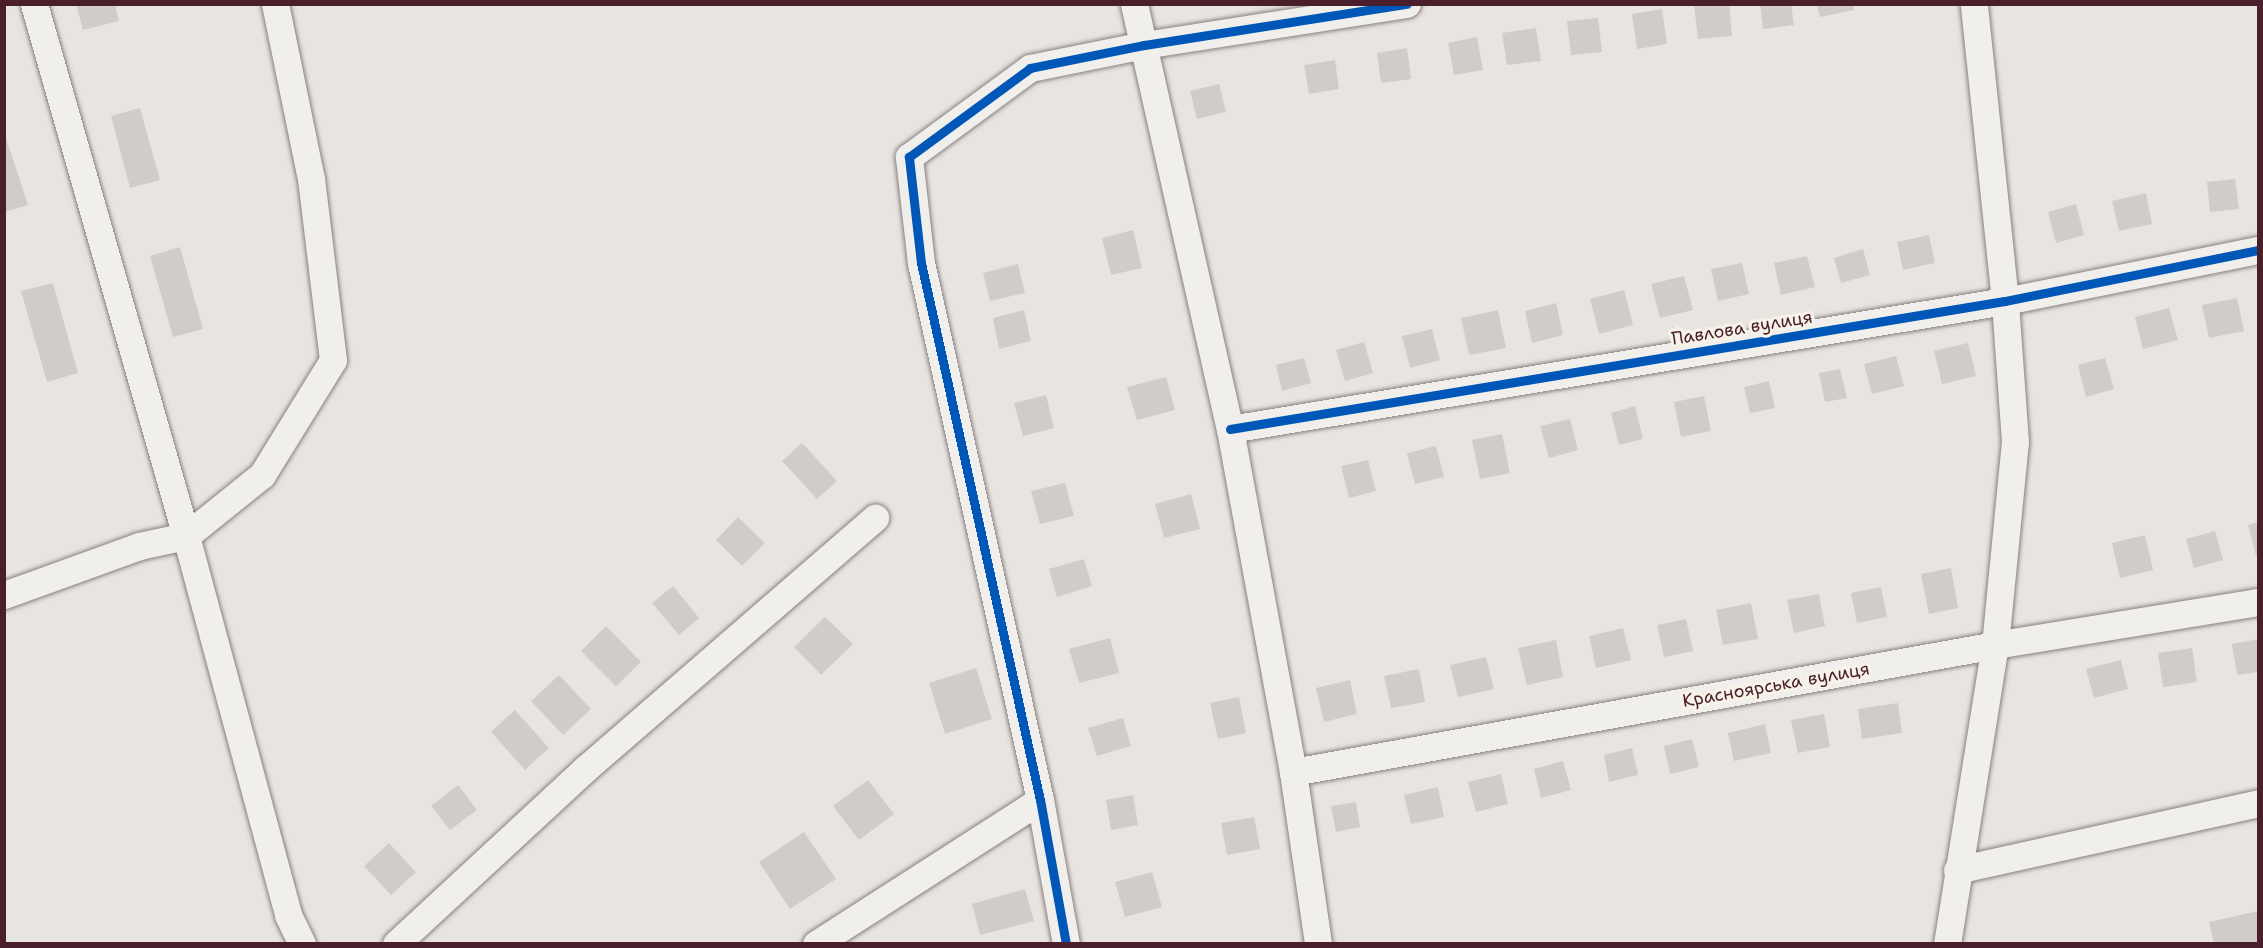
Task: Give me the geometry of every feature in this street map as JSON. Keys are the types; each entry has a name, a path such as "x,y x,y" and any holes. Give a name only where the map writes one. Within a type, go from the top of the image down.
{"street":[{"path":"34,4 186,536 288,915 302,944"},
{"path":"4,595 139,546 186,536 262,475 333,360 311,179 274,4"},
{"path":"1134,4 1230,429 1293,772 1318,944"},
{"path":"1066,944 1040,800 921,263 909,157 1030,68 1144,45 1407,4"},
{"path":"1947,944 1957,870 1995,645 2015,442 2005,301 1974,4"},
{"name":"Павлова вулиця","path":"1230,429 2005,301 2259,250"},
{"path":"396,944 585,769 875,518"},
{"name":"Красноярська вулиця","path":"1293,772 1995,645 2259,602"},
{"path":"816,944 1040,800"},
{"path":"1957,870 2259,803"}],"building":[{"path":"76,4 115,4 119,21 83,30"},
{"path":"1729,4 1732,36 1698,39 1694,5"},
{"path":"1760,4 1791,4 1794,25 1763,29"},
{"path":"1817,4 1853,4 1854,10 1820,17"},
{"path":"1662,9 1667,44 1637,49 1632,14"},
{"path":"1598,18 1602,52 1571,55 1567,21"},
{"path":"1536,28 1541,61 1507,65 1502,33"},
{"path":"1477,37 1483,70 1454,75 1448,43"},
{"path":"1407,48 1411,79 1381,83 1377,53"},
{"path":"1335,60 1339,89 1309,94 1304,65"},
{"path":"1219,84 1226,112 1197,119 1190,91"},
{"path":"140,108 160,180 130,188 111,116"},
{"path":"6,138 28,205 4,212 4,139"},
{"path":"2235,179 2239,209 2210,212 2207,182"},
{"path":"2146,193 2152,224 2119,231 2112,201"},
{"path":"2076,204 2084,235 2056,243 2048,212"},
{"path":"1133,230 1142,268 1111,275 1102,238"},
{"path":"1929,235 1935,263 1903,270 1897,242"},
{"path":"180,247 203,329 173,337 150,256"},
{"path":"1863,249 1870,275 1841,283 1834,258"},
{"path":"1807,256 1815,287 1781,295 1774,263"},
{"path":"1742,263 1749,294 1718,301 1711,269"},
{"path":"1018,264 1025,293 990,301 983,273"},
{"path":"1684,276 1693,310 1660,318 1651,284"},
{"path":"53,283 78,373 47,382 21,291"},
{"path":"1624,290 1633,325 1599,334 1590,299"},
{"path":"2237,298 2244,331 2209,338 2202,305"},
{"path":"1556,303 1563,335 1532,343 1525,311"},
{"path":"2169,308 2178,340 2143,349 2135,317"},
{"path":"1024,310 1031,341 999,349 993,318"},
{"path":"1498,310 1506,348 1469,355 1461,318"},
{"path":"1432,329 1440,360 1410,368 1402,336"},
{"path":"1364,342 1373,373 1345,381 1336,350"},
{"path":"1968,343 1976,376 1942,384 1934,351"},
{"path":"1896,356 1904,386 1872,394 1864,364"},
{"path":"1304,358 1311,383 1282,391 1276,365"},
{"path":"2105,358 2114,389 2086,397 2078,365"},
{"path":"1840,369 1847,398 1825,402 1819,373"},
{"path":"1166,377 1175,410 1137,420 1127,387"},
{"path":"1769,381 1775,408 1750,413 1744,387"},
{"path":"1046,395 1054,428 1023,436 1014,403"},
{"path":"1704,396 1711,431 1681,437 1674,402"},
{"path":"1635,406 1643,439 1619,445 1611,413"},
{"path":"1570,419 1578,450 1549,458 1540,426"},
{"path":"1502,434 1510,473 1480,479 1472,440"},
{"path":"802,443 837,481 817,499 782,461"},
{"path":"1436,446 1444,477 1415,484 1407,453"},
{"path":"1368,460 1376,491 1349,498 1341,466"},
{"path":"1065,483 1074,516 1040,524 1031,491"},
{"path":"1191,494 1200,529 1164,538 1155,504"},
{"path":"738,517 765,543 742,566 716,540"},
{"path":"2258,522 2258,555 2256,556 2248,525"},
{"path":"2215,531 2223,560 2194,568 2186,539"},
{"path":"2145,535 2153,570 2120,578 2112,543"},
{"path":"1084,559 1092,586 1057,597 1049,569"},
{"path":"1951,568 1958,608 1929,614 1921,574"},
{"path":"673,586 699,618 679,635 652,603"},
{"path":"1881,587 1887,617 1857,623 1851,593"},
{"path":"1819,594 1825,626 1794,633 1787,600"},
{"path":"1751,603 1758,639 1723,645 1716,610"},
{"path":"825,617 853,644 821,675 794,647"},
{"path":"1686,619 1693,651 1664,657 1657,625"},
{"path":"606,626 641,662 616,686 581,651"},
{"path":"1623,628 1631,660 1596,668 1589,636"},
{"path":"1110,638 1119,673 1079,683 1069,649"},
{"path":"2258,639 2258,672 2237,675 2232,644"},
{"path":"1556,640 1563,677 1527,685 1518,648"},
{"path":"2192,648 2197,682 2163,687 2158,653"},
{"path":"1486,657 1494,689 1458,697 1450,665"},
{"path":"2121,660 2128,689 2094,698 2086,669"},
{"path":"976,668 992,719 945,734 929,683"},
{"path":"1419,669 1425,702 1391,708 1384,676"},
{"path":"559,675 591,709 563,735 531,701"},
{"path":"1350,680 1357,714 1324,722 1316,688"},
{"path":"1239,697 1246,733 1218,739 1210,703"},
{"path":"1898,703 1902,733 1862,739 1858,709"},
{"path":"515,710 549,748 525,770 491,732"},
{"path":"1824,714 1830,747 1798,753 1791,720"},
{"path":"1123,718 1131,746 1097,756 1088,728"},
{"path":"1765,724 1771,753 1734,761 1728,733"},
{"path":"1692,739 1699,767 1670,774 1664,746"},
{"path":"1632,748 1638,775 1609,782 1604,755"},
{"path":"1563,761 1571,790 1541,798 1534,769"},
{"path":"1501,774 1508,804 1476,812 1468,782"},
{"path":"868,780 894,814 859,840 833,806"},
{"path":"458,785 477,810 450,830 431,806"},
{"path":"1438,787 1444,817 1411,824 1404,795"},
{"path":"1133,795 1138,825 1111,830 1106,800"},
{"path":"1356,802 1360,827 1336,832 1331,806"},
{"path":"1254,817 1260,849 1227,855 1221,823"},
{"path":"804,832 836,879 790,909 759,862"},
{"path":"389,843 416,872 391,895 364,866"},
{"path":"1152,872 1162,907 1125,917 1115,882"},
{"path":"1025,889 1034,921 980,935 972,904"},
{"path":"2258,911 2258,944 2214,944 2209,922"}],"cycle path":[{"path":"1066,944 1040,800 921,263 909,157 1030,68 1144,45 1407,4"},
{"path":"1230,429 2005,301 2258,250"}]}
